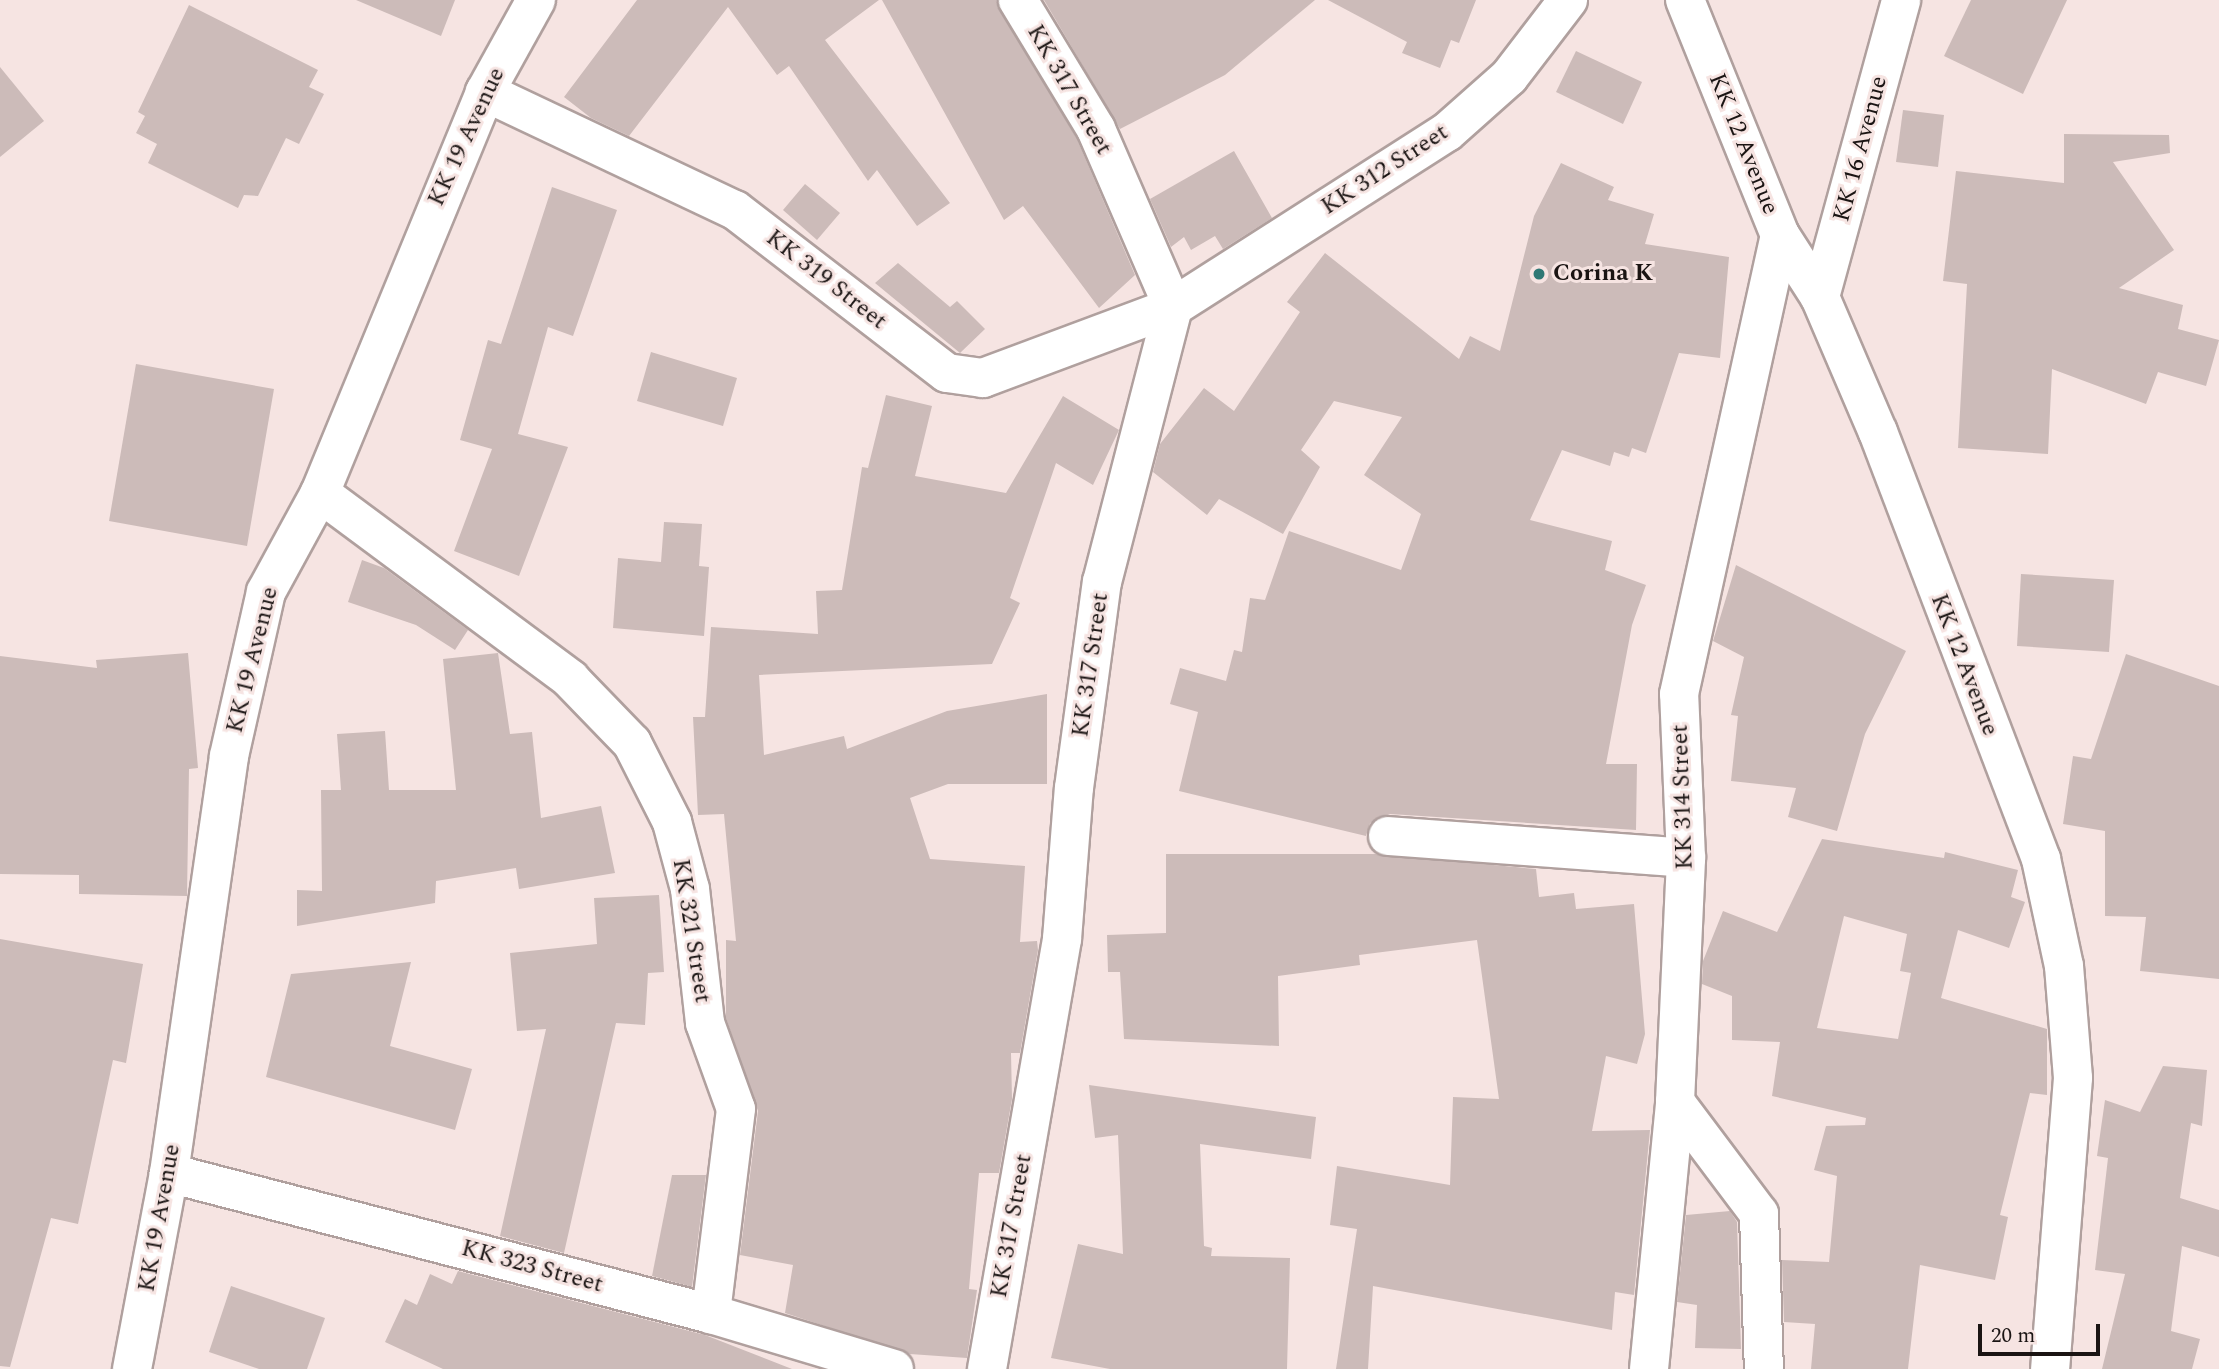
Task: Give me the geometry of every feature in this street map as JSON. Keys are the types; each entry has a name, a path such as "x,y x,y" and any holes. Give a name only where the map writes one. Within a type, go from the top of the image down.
{"street":[{"name":"KK 19 Avenue","path":"132,1369 169,1173 229,756 265,592 320,493 485,92 536,0"},
{"name":"KK 317 Street","path":"987,1369 1062,939 1074,788 1102,582 1173,307 1096,129 1017,0"},
{"name":"KK 312 Street","path":"1173,307 1447,132 1510,77 1568,0"},
{"name":"KK 12 Avenue","path":"1685,0 1780,235 1820,297 1878,432 2041,859 2062,953 2073,1078 2050,1369"},
{"name":"KK 16 Avenue","path":"1820,297 1901,0"},
{"name":"KK 319 Street","path":"485,92 735,210 947,373 983,378 1173,307"},
{"name":"KK 314 Street","path":"1649,1369 1675,1102 1686,858 1679,694 1780,235"},
{"name":"KK 321 Street","path":"320,493 570,679 632,743 672,822 690,890 705,1023 736,1109 712,1314"},
{"path":"1388,836 1686,858"},
{"path":"1675,1102 1759,1214 1764,1369"},
{"name":"KK 323 Street","path":"169,1173 712,1314 894,1369"}],"building":[{"path":"356,0 455,0 441,36"},
{"path":"637,0 879,0 825,40 950,203 917,226 877,170 868,181 789,66 777,75 728,7 629,136 591,118 564,97"},
{"path":"882,0 996,0 1077,139 1135,275 1099,308 1023,206 1004,220"},
{"path":"1044,0 1315,0 1225,75 1120,129"},
{"path":"1328,0 1476,0 1459,43 1451,40 1440,68 1402,53 1407,42"},
{"path":"1971,0 2067,0 2023,94 1944,56"},
{"path":"189,5 318,70 309,87 324,94 299,144 286,138 258,196 244,195 238,208 148,163 157,144 136,133 145,116 138,112"},
{"path":"1576,51 1642,82 1623,124 1556,92"},
{"path":"0,67 44,121 0,157"},
{"path":"1903,110 1944,115 1938,167 1896,162"},
{"path":"2064,134 2169,135 2170,153 2113,162 2174,250 2119,288 2183,305 2178,329 2219,340 2206,386 2158,372 2146,404 2052,369 2048,454 1958,448 1967,284 1943,281 1956,171 2064,183"},
{"path":"1234,151 1272,218 1223,249 1215,236 1191,250 1184,237 1171,247 1150,199"},
{"path":"1561,163 1614,187 1608,200 1654,214 1645,244 1729,257 1720,358 1679,353 1646,453 1632,448 1629,457 1614,452 1610,466 1562,450 1530,520 1612,541 1605,570 1646,585 1632,625 1606,764 1637,764 1636,830 1390,814 1370,823 1366,836 1179,791 1198,712 1170,704 1180,668 1226,681 1234,650 1242,652 1250,598 1265,600 1289,531 1401,570 1421,514 1364,475 1402,417 1334,401 1301,450 1320,467 1283,534 1219,499 1207,515 1153,472 1160,444 1204,388 1234,411 1300,312 1287,302 1325,253 1459,359 1470,336 1500,351 1534,216"},
{"path":"805,184 840,213 817,240 783,210"},
{"path":"552,187 617,210 573,336 548,327 518,434 568,447 519,576 454,551 492,449 460,440 488,340 501,344"},
{"path":"898,263 950,307 957,301 985,329 960,353 875,283"},
{"path":"651,352 737,378 723,426 637,401"},
{"path":"136,364 274,389 247,546 109,521"},
{"path":"886,395 932,406 915,476 1006,493 1063,396 1119,430 1093,485 1056,463 1010,598 1020,603 992,664 759,675 764,755 844,736 847,749 947,711 1047,694 1047,784 948,784 910,798 930,859 1025,866 1020,942 1037,941 1038,950 1020,1053 1011,1053 1012,1099 999,1173 979,1173 969,1289 977,1290 967,1358 910,1354 785,1313 793,1265 740,1255 758,1111 726,1018 726,940 736,941 724,814 698,815 693,717 705,717 711,627 818,634 816,591 842,590 862,467 868,468"},
{"path":"664,522 702,524 699,566 709,567 704,636 613,628 618,558 661,562"},
{"path":"362,560 384,568 468,630 455,650 416,625 348,602"},
{"path":"1736,565 1906,651 1865,734 1837,831 1788,817 1796,788 1731,781 1738,716 1731,715 1744,657 1713,641"},
{"path":"2021,574 2114,580 2109,652 2017,646"},
{"path":"188,653 198,768 189,769 187,896 79,894 79,875 0,874 0,656 97,668 96,660"},
{"path":"498,653 510,734 532,732 541,818 601,806 615,873 519,889 516,868 436,881 435,903 297,926 297,890 322,891 321,790 341,790 337,734 385,731 389,790 456,790 443,659"},
{"path":"2126,654 2219,686 2219,979 2140,971 2146,917 2105,916 2105,831 2063,824 2073,756 2091,759"},
{"path":"1822,839 1944,858 1945,852 2018,870 2011,897 2025,902 2009,948 1958,930 1941,998 2047,1029 2047,1095 2030,1093 2000,1215 2008,1217 1995,1280 1920,1265 1908,1369 1811,1369 1815,1324 1784,1322 1782,1260 1829,1262 1837,1176 1814,1170 1826,1126 1865,1125 1866,1118 1772,1096 1780,1042 1732,1040 1732,996 1702,984 1703,961 1723,911 1777,932","holes":["1844,916 1907,934 1900,971 1911,973 1898,1039 1817,1028"]},
{"path":"1166,854 1375,854 1536,869 1539,897 1574,893 1576,909 1634,904 1645,1034 1637,1064 1606,1056 1592,1131 1650,1130 1634,1295 1615,1292 1612,1330 1373,1286 1368,1369 1336,1369 1357,1229 1330,1225 1337,1166 1450,1185 1453,1097 1499,1099 1477,940 1359,955 1360,965 1278,976 1279,1046 1124,1039 1120,972 1108,972 1107,935 1166,933"},
{"path":"659,895 664,972 648,973 645,1025 616,1023 564,1253 500,1236 546,1029 517,1031 510,953 597,944 594,898"},
{"path":"0,939 143,964 126,1063 113,1060 78,1224 51,1218 10,1367 0,1366"},
{"path":"411,962 390,1046 472,1069 455,1130 266,1077 291,974"},
{"path":"2163,1066 2207,1070 2202,1126 2191,1123 2180,1198 2219,1210 2219,1257 2182,1246 2171,1331 2200,1339 2192,1369 2102,1369 2125,1274 2095,1270 2108,1158 2097,1156 2105,1100 2140,1112"},
{"path":"1089,1085 1316,1117 1311,1159 1200,1144 1204,1246 1212,1248 1211,1256 1290,1258 1287,1369 1110,1369 1051,1358 1078,1244 1123,1254 1118,1135 1095,1138"},
{"path":"672,1175 706,1175 692,1287 652,1276"},
{"path":"1730,1211 1737,1222 1741,1349 1695,1348 1697,1305 1677,1302 1686,1215"},
{"path":"458,1271 705,1335 792,1369 443,1369 385,1342 405,1299 417,1305 430,1274 452,1284"},
{"path":"231,1286 325,1318 307,1369 259,1369 209,1352"}],"place":[{"name":"Corina K","path":"1539,274"}]}
